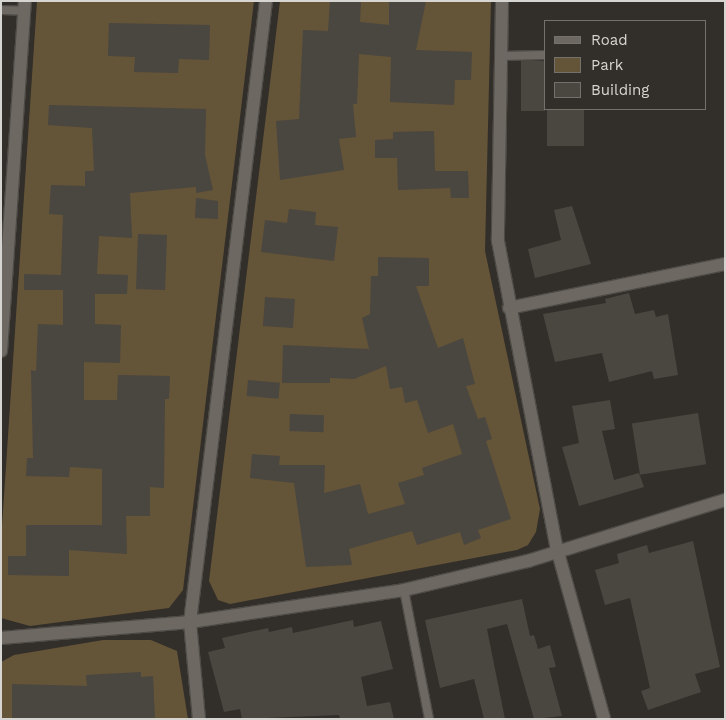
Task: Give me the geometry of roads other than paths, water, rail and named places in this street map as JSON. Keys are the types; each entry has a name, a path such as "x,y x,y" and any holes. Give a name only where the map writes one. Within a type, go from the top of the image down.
{"street":[{"path":"199,719 190,622 266,1"},
{"path":"502,1 498,241 509,308 557,549 604,719"},
{"path":"1,351 25,6"},
{"path":"509,308 725,264"},
{"path":"1,638 190,622 404,590 528,561 557,549 725,500"}],"lane":[{"path":"1,10 25,6"},
{"path":"501,56 544,56"},
{"path":"404,590 429,719"}]}
